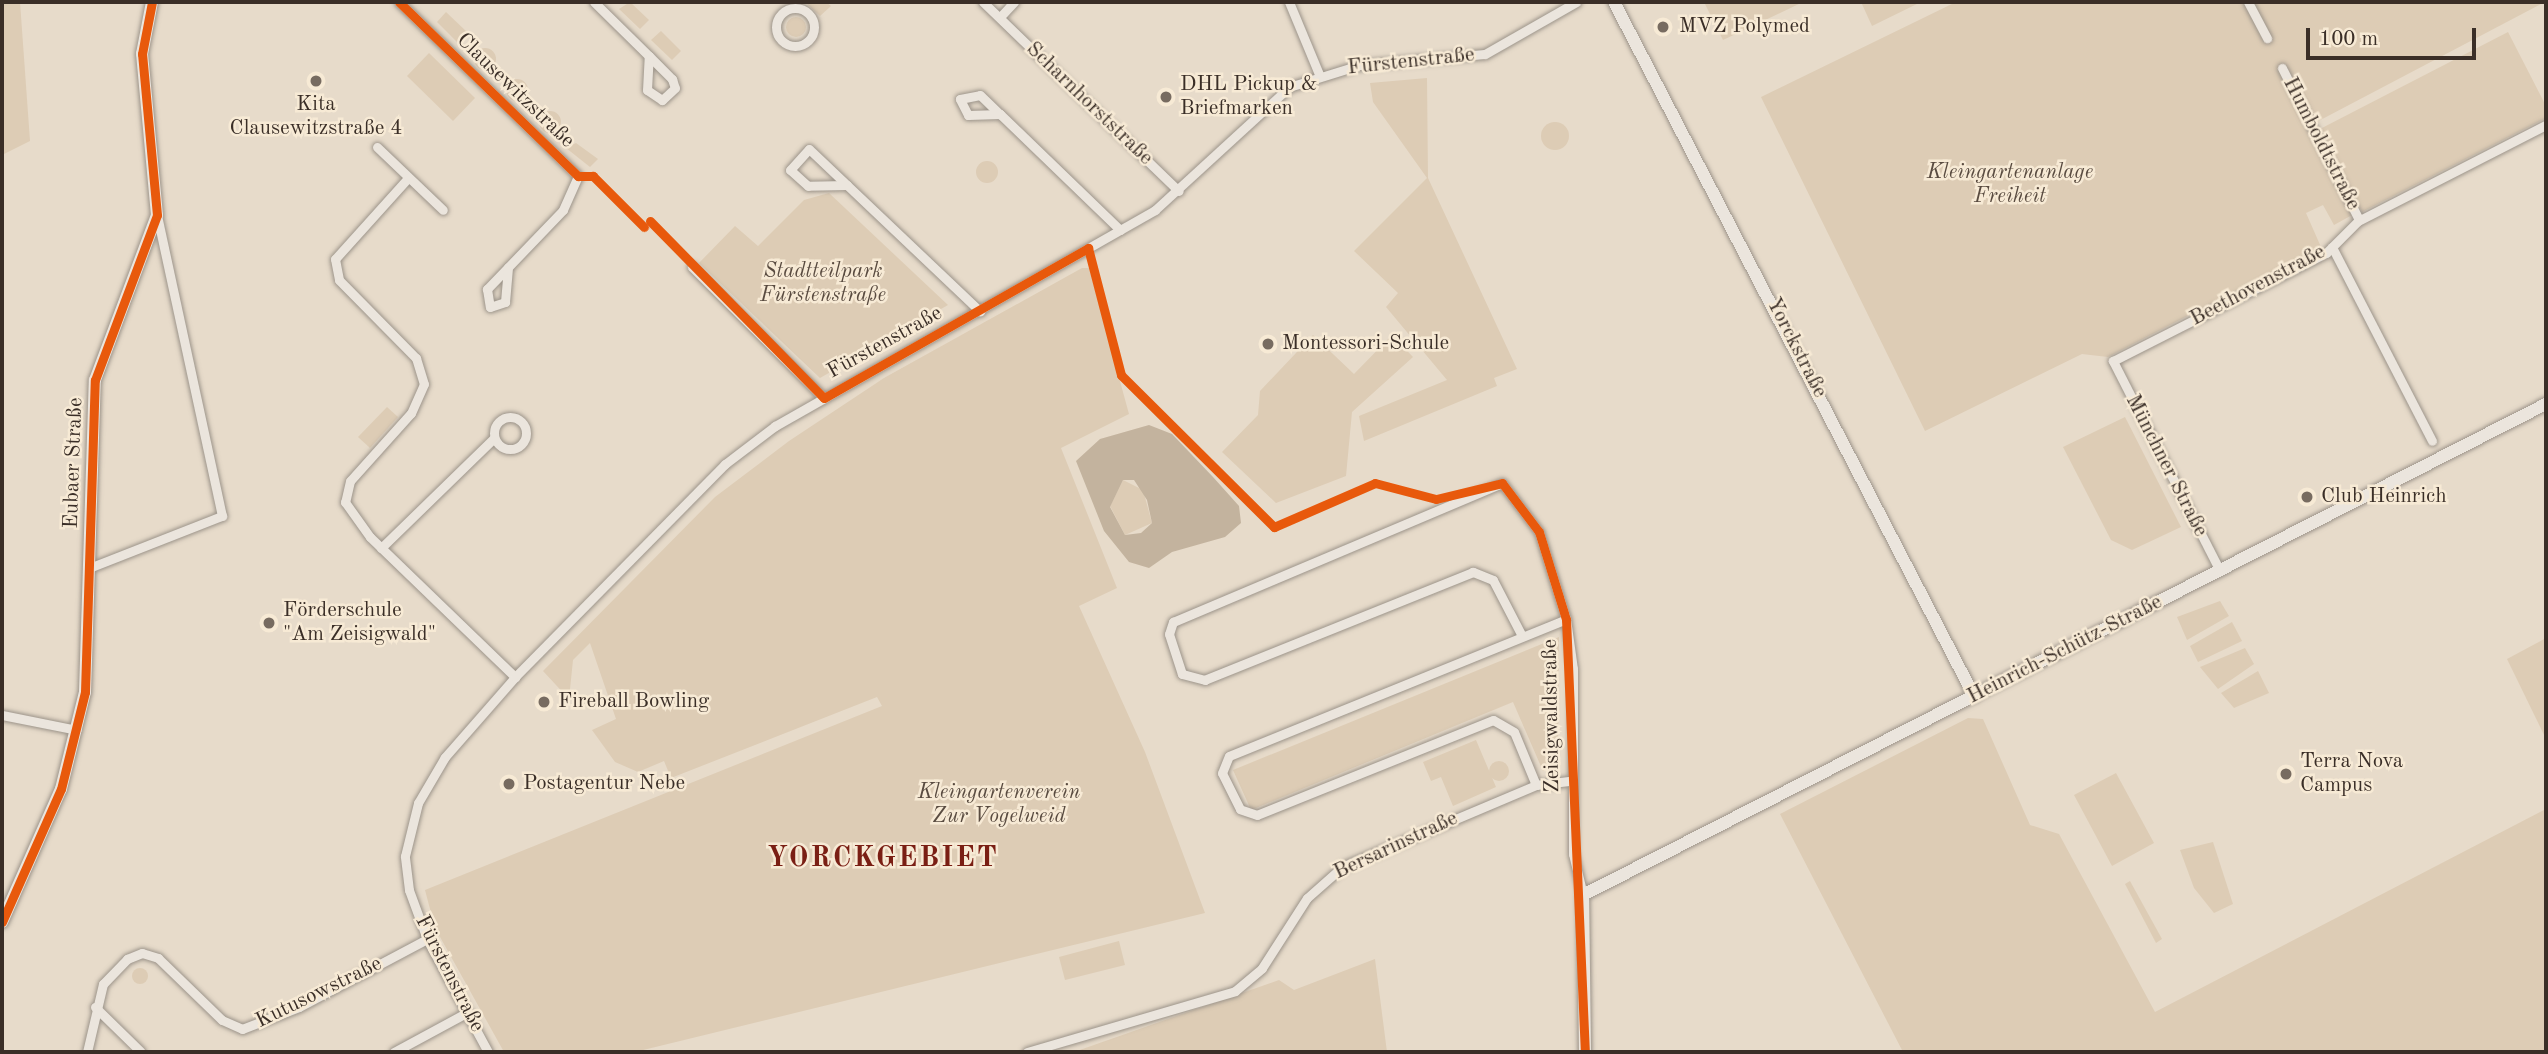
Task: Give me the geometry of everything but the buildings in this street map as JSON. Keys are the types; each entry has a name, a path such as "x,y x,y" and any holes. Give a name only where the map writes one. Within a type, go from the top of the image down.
{"street":[{"name":"Eubaer Straße","path":"89,568 222,516 157,215 142,54 152,2"},
{"name":"Clausewitzstraße","path":"399,2 578,176 563,210 508,267"},
{"path":"594,2 673,79 675,88 662,100 647,90 649,56"},
{"name":"Scharnhorststraße","path":"983,2 1179,191"},
{"path":"1000,16 1014,2"},
{"path":"1289,2 1304,27 1319,74"},
{"name":"Fürstenstraße","path":"488,1052 427,940 405,856 418,803 445,757 515,677 725,464 824,398 980,312 1120,230 1179,191 1254,113 1319,74 1485,54 1576,2"},
{"name":"Yorckstraße","path":"1614,2 1974,696"},
{"path":"2248,2 2267,38"},
{"path":"792,5 814,23 812,36 796,46 777,31 779,19 792,5"},
{"name":"Humboldtstraße","path":"2282,68 2359,220"},
{"path":"1000,114 1120,230"},
{"name":"Beethovenstraße","path":"2113,361 2332,247 2359,220 2546,125"},
{"path":"377,147 443,211"},
{"name":"Fürstenstraße","path":"847,185 808,186 790,170 809,149 847,185 980,312"},
{"path":"408,177 340,249 335,268 422,369 424,384 411,413 350,481 349,510 382,548 515,677"},
{"name":"Eubaer Straße","path":"2,922 61,789 77,730 88,652 95,380 157,215"},
{"path":"2332,247 2432,441"},
{"name":"Fürstenstraße","path":"692,267 824,398"},
{"name":"Münchner Straße","path":"2113,361 2220,571"},
{"name":"Heinrich-Schütz-Straße","path":"1583,895 2546,404"},
{"path":"382,548 494,438"},
{"name":"Zeisigwaldstraße","path":"1522,636 1493,580 1473,572 1205,680 1181,674 1170,646 1173,622 1459,497 1502,483 1517,499 1539,532 1566,619 1573,669 1571,781 1574,869 1583,895 1585,1052"},
{"name":"Zeisigwaldstraße","path":"1536,785 1514,732 1493,720 1257,815 1240,809 1222,773 1229,756 1566,619"},
{"path":"2,715 77,730"},
{"name":"Bersarinstraße","path":"1027,1052 1235,991 1262,968 1307,898 1342,867 1536,785 1571,781"},
{"name":"Kutusowstraße","path":"87,1052 95,1007 113,970 127,959 150,954 222,1020 252,1027 427,940"},
{"path":"95,1007 141,1052"},
{"path":"394,1052 468,1012"}],"green space":[{"path":"2,2 20,2 30,141 2,155"},
{"path":"630,2 649,20 640,29 619,9"},
{"path":"805,2 826,2 831,6 820,16"},
{"path":"1704,2 1803,2 1723,40"},
{"path":"1861,2 1921,2 1872,26"},
{"name":"Kleingartenanlage Freiheit","path":"1956,2 2545,2 2309,126 2354,214 2334,225 2323,205 2306,213 2321,247 2108,357 2082,354 1925,431 1761,97"},
{"path":"446,12 467,32 457,42 437,22"},
{"path":"792,17 800,17 806,27 800,37 792,37 786,31 786,23"},
{"path":"661,31 681,51 672,60 651,40"},
{"path":"2508,32 2546,106 2546,118 2362,212 2320,129"},
{"path":"485,48 493,51 496,59 493,67 485,70 477,67 474,59 477,51"},
{"path":"429,53 475,98 453,121 407,76"},
{"path":"1427,78 1428,178 1517,369 1494,378 1497,386 1364,441 1359,416 1447,380 1386,307 1398,293 1354,251 1427,178 1373,102 1370,83"},
{"path":"517,79 525,82 528,90 525,98 517,101 509,98 506,90 509,82"},
{"path":"550,111 558,114 561,122 558,130 550,133 542,130 539,122 542,114"},
{"path":"1555,122 1565,126 1569,136 1565,146 1555,150 1545,146 1541,136 1545,126"},
{"path":"576,143 598,159 590,167 566,148"},
{"path":"987,161 995,164 998,172 995,180 987,183 979,180 976,172 979,164"},
{"name":"Stadtteilpark Fürstenstraße","path":"829,193 948,305 820,378 699,263 735,226 758,246 804,200"},
{"name":"Kleingartenverein Zur Vogelweid","path":"1082,268 1089,268 1129,414 1061,448 1117,588 1079,606 1145,752 1205,913 635,1052 504,1052 435,928 425,890 882,706 877,697 671,778 664,761 638,772 615,762 592,730 616,719 590,643 573,660 569,699 543,671 715,497 789,441 884,378"},
{"path":"1313,335 1354,374 1392,335 1413,357 1352,412 1346,476 1276,503 1222,452 1258,415 1260,391"},
{"path":"387,407 398,417 370,448 358,437"},
{"path":"2125,417 2181,527 2132,550 2111,540 2063,447"},
{"path":"1123,480 1143,490 1152,523 1125,535 1110,506"},
{"path":"2220,601 2229,616 2187,640 2177,617"},
{"path":"2232,622 2242,641 2198,662 2190,646"},
{"path":"1559,637 1558,763 1543,771 1513,702 1251,810 1233,770"},
{"path":"2546,638 2546,739 2507,659"},
{"path":"2245,648 2254,664 2218,689 2200,667"},
{"path":"2258,671 2269,693 2234,708 2221,693"},
{"path":"1968,718 1983,719 2030,825 2059,834 2155,1012 2546,809 2546,1052 1903,1052 1780,814"},
{"path":"1476,740 1496,787 1453,806 1441,777 1431,781 1423,762"},
{"path":"1499,761 1506,764 1509,771 1506,778 1499,781 1492,778 1489,771 1492,764"},
{"path":"2116,773 2154,843 2112,866 2074,795"},
{"path":"2213,842 2233,904 2214,913 2194,888 2180,850"},
{"path":"2130,881 2162,939 2156,943 2125,884"},
{"path":"1119,941 1125,965 1065,980 1059,957"},
{"path":"1375,959 1387,1052 1074,1052 1279,980 1294,990"},
{"path":"140,968 146,970 146,982 140,984 134,982 132,976 134,970"}],"shaded area":[{"path":"1149,425 1172,434 1239,506 1241,523 1225,537 1172,552 1149,568 1129,562 1104,531 1076,461 1100,439","holes":["1123,480 1134,480 1147,500 1152,523 1141,533 1125,535 1110,507"]}],"cycle path":[{"path":"2,922 61,789 85,692 95,380 157,215 142,54 152,2"},
{"path":"399,2 578,176 593,176 644,227"},
{"path":"650,221 824,398 1088,248 1121,375 1274,527 1375,483 1436,499 1502,483 1539,532 1566,619 1585,1052"}],"place":[{"name":"MVZ Polymed","path":"1663,27"},
{"name":"Kita Clausewitzstraße 4","path":"316,81"},
{"name":"DHL Pickup & Briefmarken","path":"1166,97"},
{"name":"Montessori-Schule","path":"1268,344"},
{"name":"Club Heinrich","path":"2307,497"},
{"name":"Förderschule \"Am Zeisigwald\"","path":"269,623"},
{"name":"Fireball Bowling","path":"544,702"},
{"name":"Terra Nova Campus","path":"2286,774"},
{"name":"Postagentur Nebe","path":"509,784"}],"district":[{"name":"YORCKGEBIET","path":"883,859"}]}
